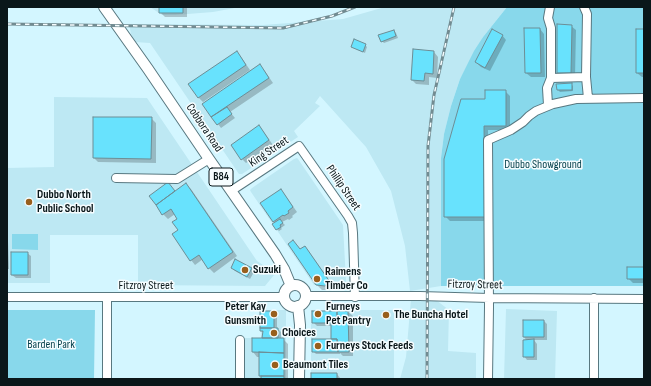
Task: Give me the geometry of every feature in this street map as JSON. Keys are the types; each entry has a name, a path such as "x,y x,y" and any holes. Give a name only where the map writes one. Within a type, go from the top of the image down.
{"main road":[{"name":"Cobbora Road","path":"106,8 275,254 284,269 291,286"},
{"path":"295,285 304,290 306,296 304,303 298,306 289,305 285,297 286,291 291,286 295,285"},
{"path":"298,306 300,326 299,379"}],"street":[{"path":"548,105 547,88 551,78 551,28 548,18 550,7"},
{"path":"584,7 587,14 586,77 588,98"},
{"path":"551,78 586,77"},
{"path":"488,379 488,140 511,130 536,111 548,105 588,98 644,98"},
{"name":"King Street","path":"231,191 299,146"},
{"name":"Phillip Street","path":"299,146 352,223 355,297"},
{"path":"116,178 177,179 209,159"},
{"name":"Fitzroy Street","path":"306,296 644,299"},
{"name":"Fitzroy Street","path":"7,297 285,297"},
{"path":"107,298 107,379"},
{"path":"594,298 594,379"},
{"path":"240,340 240,379"}],"shaded area":[{"path":"150,7 240,7 213,12 162,15"},
{"path":"385,7 507,7 483,37 460,79 444,134 441,158 441,286 410,291 405,246 391,191 366,147 320,96 315,103 320,106 294,131 298,137 242,174 239,174 150,43 135,42 131,34 129,24 263,25 343,19"},
{"path":"54,97 147,98 257,261 269,269 274,275 265,286 138,285 138,235 50,235 50,283 7,283 7,168 54,167"},
{"path":"297,158 343,225 345,285 314,285 250,190"},
{"path":"411,299 436,300 449,310 448,351 476,353 476,379 400,379 406,357"},
{"path":"506,309 557,311 555,379 504,379"},
{"path":"261,310 286,310 286,379 244,379 245,338 261,338"},
{"path":"311,310 394,310 394,379 311,379"}],"green space":[{"name":"Dubbo Showground","path":"507,7 644,7 644,286 441,286 441,158 444,134 460,79 483,37"},
{"path":"12,234 38,234 38,250 12,249"},
{"name":"Barden Park","path":"7,310 95,310 94,379 7,379"}],"building":[{"path":"159,7 183,7 183,13 159,13"},
{"path":"557,24 572,25 571,73 557,73"},
{"path":"524,28 540,28 541,73 525,73"},
{"path":"492,29 503,35 485,68 475,62"},
{"path":"636,29 644,29 644,73 636,73"},
{"path":"394,30 396,36 381,42 378,35"},
{"path":"354,39 366,44 363,52 351,47"},
{"path":"413,49 434,51 433,74 425,73 424,81 411,80"},
{"path":"237,51 246,65 198,98 188,84"},
{"path":"260,64 269,78 211,117 202,104"},
{"path":"572,83 572,90 557,90 556,84"},
{"path":"485,90 506,90 506,126 484,126 485,217 444,217 444,159 461,99 485,99"},
{"path":"227,107 232,114 217,125 211,117"},
{"path":"93,117 152,117 151,159 93,158"},
{"path":"259,125 269,140 241,160 231,145"},
{"path":"168,182 175,191 156,205 149,196"},
{"path":"186,183 233,252 208,269 199,255 190,261 172,234 178,230 172,222 177,219 171,209 162,215 156,205"},
{"path":"281,189 293,207 288,211 289,213 273,222 260,203"},
{"path":"280,219 283,223 280,225 281,227 276,230 272,224"},
{"path":"293,240 300,249 305,246 330,282 325,286 316,285 288,244"},
{"path":"11,252 28,252 28,275 11,275"},
{"path":"235,259 252,268 247,277 231,268"},
{"path":"627,267 644,267 644,279 627,279"},
{"path":"260,311 274,311 274,328 260,328"},
{"path":"312,311 337,311 337,323 312,323"},
{"path":"337,311 348,311 349,352 338,352 337,339 331,339 331,323 337,323"},
{"path":"523,320 544,320 544,337 523,337"},
{"path":"260,328 278,328 278,338 262,338 263,331 260,331"},
{"path":"252,338 284,338 284,353 252,352"},
{"path":"312,339 337,339 338,352 312,352"},
{"path":"534,339 534,357 523,357 523,340"},
{"path":"259,352 284,353 284,376 259,376"},
{"path":"311,373 337,373 337,379 311,379"},
{"path":"261,376 284,376 284,379 261,379"}],"railway":[{"path":"7,24 283,28 332,16 355,7"},
{"path":"427,379 428,146 434,95 454,7"}],"place":[{"name":"Dubbo North Public School","path":"29,202"},
{"name":"Suzuki","path":"245,270"},
{"name":"Raimens Timber Co","path":"317,279"},
{"name":"Peter Kay Gunsmith","path":"274,314"},
{"name":"Furneys Pet Pantry","path":"318,314"},
{"name":"The Buncha Hotel","path":"386,315"},
{"name":"Choices","path":"274,333"},
{"name":"Furneys Stock Feeds","path":"318,346"},
{"name":"Beaumont Tiles","path":"275,365"}]}
